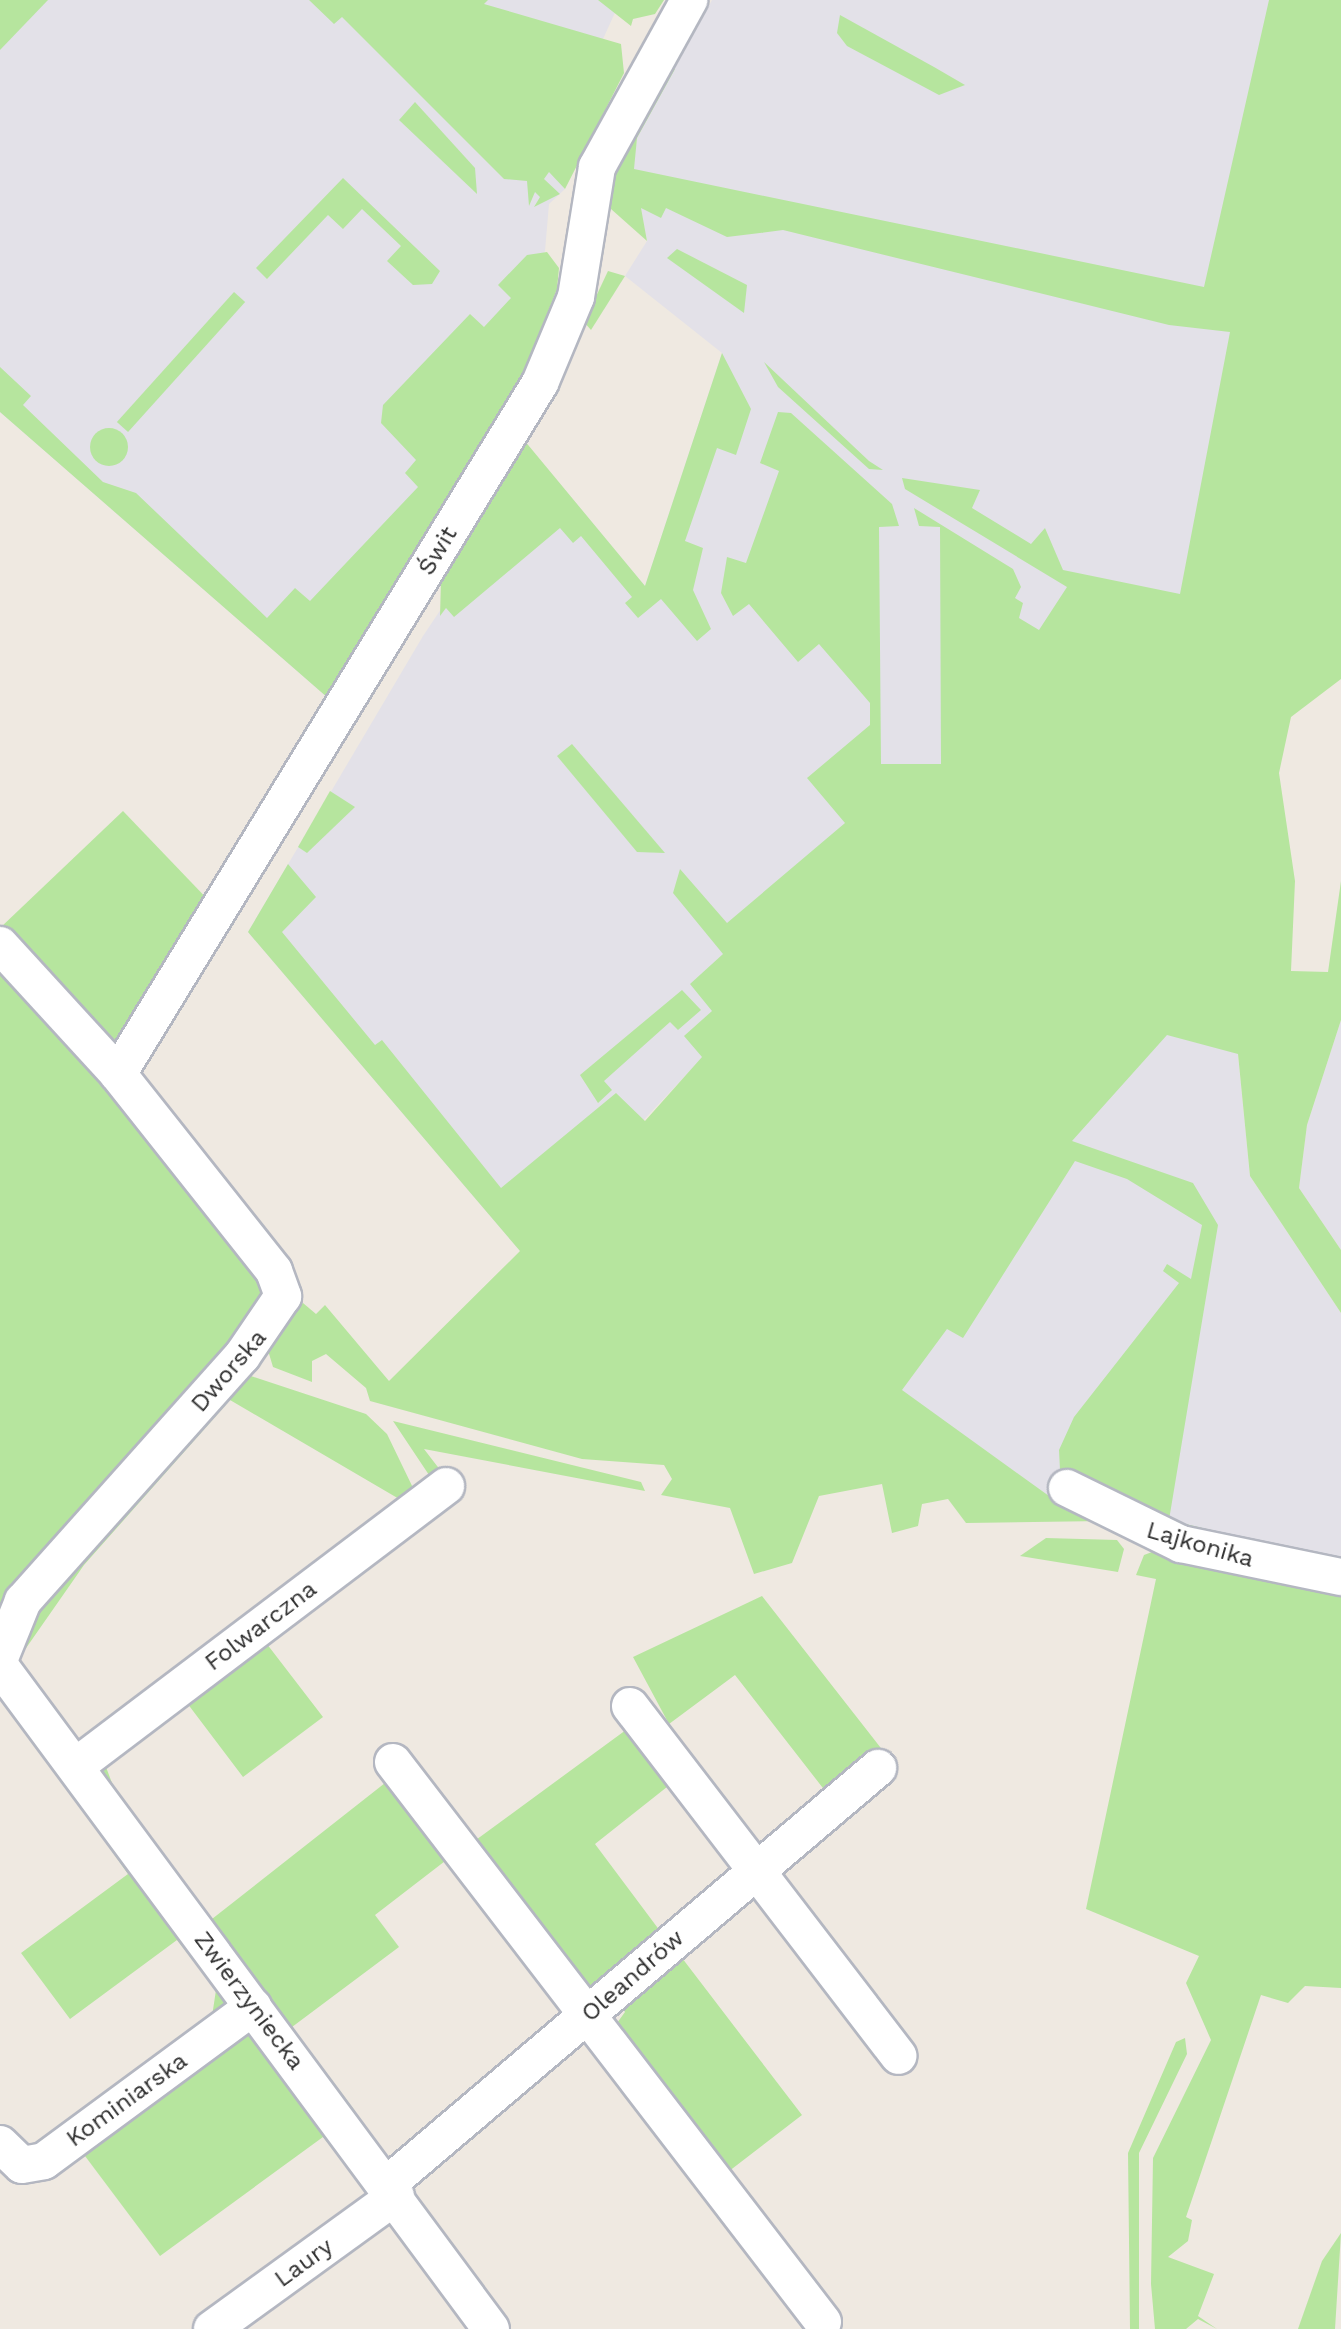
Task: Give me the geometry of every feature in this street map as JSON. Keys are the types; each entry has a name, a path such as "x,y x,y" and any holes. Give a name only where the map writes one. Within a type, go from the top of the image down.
{"street":[{"name":"Świt","path":"118,1074 540,383 576,297 597,167 689,0"},
{"name":"Dworska","path":"0,945 118,1074 274,1271 283,1296 265,1329 23,1601 1,1667"},
{"name":"Folwarczna","path":"76,1766 446,1486"},
{"name":"Lajkonika","path":"1067,1488 1181,1544 1341,1577"},
{"name":"Zwierzyniecka","path":"1,1667 392,2190 491,2329"},
{"path":"630,1706 899,2056"},
{"path":"393,1762 585,2017 823,2322"},
{"name":"Oleandrów","path":"392,2190 585,2017 878,1768"},
{"name":"Kominiarska","path":"0,2144 22,2165 44,2161 253,2007"},
{"name":"Laury","path":"212,2329 392,2190"}],"shaded area":[{"path":"0,0 644,0 618,6 603,39 616,54 549,170 565,189 549,204 545,251 328,698 0,412"},
{"path":"712,0 1295,0 1238,1055 1250,1176 1341,1313 1341,1561 1169,1521 1060,1470 1048,1496 850,1403 703,1057 520,1251 248,932 423,636 512,503 546,467 645,586 722,353 625,276 647,241 633,169 637,138"},
{"path":"1341,1020 1341,1250 1299,1188 1307,1125"}],"green space":[{"path":"0,0 48,0 0,50"},
{"path":"309,0 488,0 484,4 621,44 624,73 565,189 549,172 544,179 560,194 534,207 540,197 535,192 529,206 527,181 504,179 342,17 334,24"},
{"path":"598,0 664,0 655,14 633,19 631,26"},
{"path":"1269,0 1341,0 1341,679 1291,717 1279,773 1295,881 1291,971 1328,972 1341,881 1341,1020 1307,1125 1299,1188 1341,1250 1341,1313 1250,1176 1238,1054 1167,1035 1072,1141 1193,1183 1218,1225 1169,1520 1215,1531 1204,1542 1060,1470 1059,1450 1074,1417 1179,1283 1163,1271 1167,1264 1191,1279 1202,1225 1127,1179 1075,1161 963,1338 947,1329 902,1390 1049,1496 1103,1521 966,1523 948,1499 922,1504 918,1526 892,1533 882,1484 819,1496 792,1563 754,1574 730,1508 661,1495 672,1479 664,1465 582,1459 370,1401 366,1388 326,1354 312,1361 312,1382 273,1367 267,1347 293,1309 303,1303 316,1314 325,1305 389,1381 520,1251 248,932 288,864 316,897 282,932 375,1045 382,1040 501,1188 616,1093 645,1121 702,1057 684,1036 712,1011 690,984 723,954 673,893 680,869 727,923 845,823 807,778 870,725 870,703 819,644 798,662 749,604 733,616 721,593 727,557 746,563 779,471 760,463 778,412 791,413 892,504 899,526 879,527 881,764 941,764 940,527 919,526 914,508 1013,569 1021,587 1015,598 1023,603 1019,618 1039,630 1067,587 905,489 902,478 980,490 972,508 1031,544 1045,528 1063,570 1180,594 1230,332 1169,325 783,230 727,237 666,208 661,218 641,208 647,241 611,209 608,184 665,68 675,69 637,138 634,169 1204,287"},
{"path":"840,15 965,85 939,95 847,46 837,33"},
{"path":"415,102 475,168 477,194 399,120"},
{"path":"343,178 440,271 432,284 413,285 387,261 401,246 362,209 343,229 328,215 267,279 256,268"},
{"path":"677,249 747,285 744,313 667,258"},
{"path":"547,252 559,268 557,289 526,367 328,698 0,412 0,367 31,396 23,405 103,482 136,493 267,618 295,588 310,601 418,487 405,473 416,460 381,423 383,405 470,314 484,327 511,298 498,285 527,255"},
{"path":"608,271 625,276 591,330 584,322"},
{"path":"234,292 245,302 128,432 117,422"},
{"path":"722,353 751,409 736,455 717,448 685,541 703,548 693,590 711,629 697,641 661,599 638,618 625,603 632,597 581,536 573,543 560,528 454,617 446,608 440,616 441,579 524,440 645,586"},
{"path":"764,362 869,461 883,470 869,469 778,387"},
{"path":"109,428 122,434 128,447 122,460 109,466 96,460 90,447 96,434"},
{"path":"572,744 665,853 637,852 557,756"},
{"path":"330,791 355,807 307,853 298,847"},
{"path":"123,811 213,905 117,1050 0,928"},
{"path":"0,956 264,1280 261,1314 0,1622"},
{"path":"682,990 701,1010 678,1030 670,1022 604,1081 612,1090 598,1103 580,1075"},
{"path":"248,1375 366,1414 387,1434 415,1492 406,1503 230,1400 84,1565 17,1661 17,1629"},
{"path":"393,1421 641,1482 645,1491 424,1449 444,1475 431,1478"},
{"path":"1046,1538 1117,1540 1124,1549 1118,1572 1020,1556"},
{"path":"1160,1549 1341,1583 1341,1988 1305,1986 1288,2003 1261,1995 1186,2217 1192,2220 1188,2241 1168,2257 1214,2274 1198,2316 1217,2329 1198,2319 1186,2329 1155,2329 1151,2284 1153,2158 1211,2040 1186,1983 1199,1956 1086,1909 1156,1579 1136,1575 1144,1555"},
{"path":"762,1596 884,1752 826,1792 735,1675 669,1724 633,1657"},
{"path":"260,1635 323,1717 243,1777 184,1699 103,1759 115,1791 109,1795 94,1764"},
{"path":"630,1727 733,1863 672,1783 595,1844 663,1935 602,1990 579,1988 469,1845"},
{"path":"385,1783 449,1858 375,1915 399,1947 292,2027 355,2111 344,2111 190,1907 198,1900 212,1919"},
{"path":"116,1841 230,2001 211,2023 216,1990 177,1940 70,2019 21,1953 128,1874 109,1847"},
{"path":"744,1893 767,1899 849,2007 849,2014 762,1901 741,1899 679,1954 802,2115 724,2175 725,2187 609,2034 625,2012 616,1997"},
{"path":"246,2025 349,2157 343,2162 323,2137 160,2256 85,2156 74,2163 73,2156"},
{"path":"1185,2038 1187,2054 1139,2153 1139,2329 1130,2329 1128,2153 1176,2042"},
{"path":"1341,2233 1335,2329 1298,2329 1322,2261"}]}
